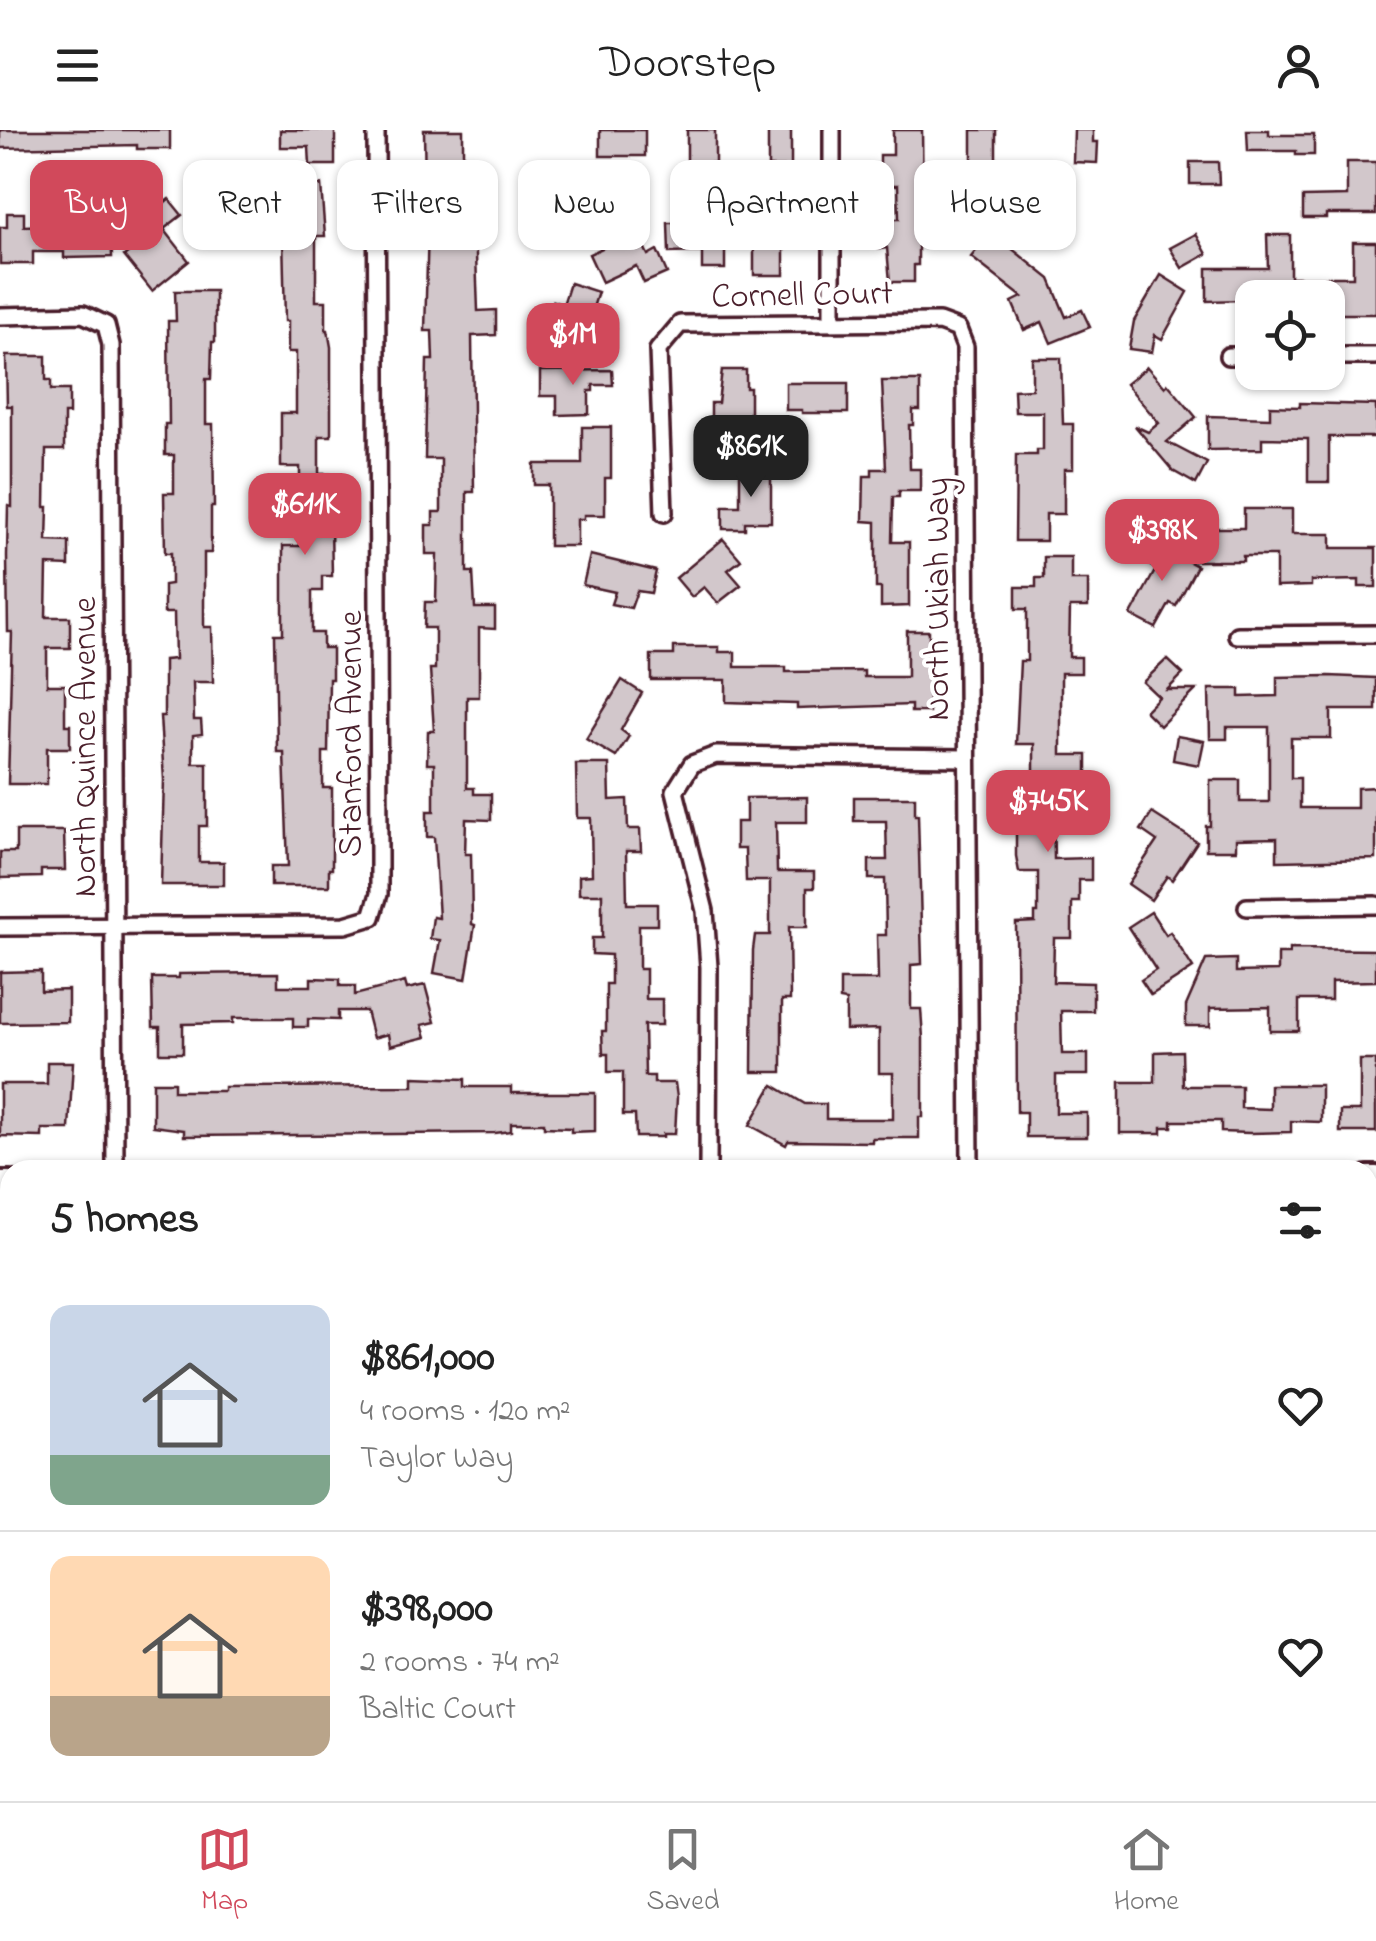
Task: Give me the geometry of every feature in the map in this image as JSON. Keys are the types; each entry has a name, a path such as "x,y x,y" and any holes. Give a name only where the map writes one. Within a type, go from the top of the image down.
{"street":[{"name":"Stanford Avenue","path":"114,926 345,925 372,917 379,894 376,130"},
{"path":"832,130 832,322"},
{"name":"North Quince Avenue","path":"0,316 83,314 106,325 111,345 115,1160"},
{"name":"Cornell Court","path":"664,513 658,350 680,324 939,322 958,330"},
{"name":"North Ukiah Way","path":"958,330 964,348 967,464 970,1160"},
{"path":"1228,356 1235,356"},
{"path":"1345,356 1376,356"},
{"path":"1238,635 1376,634"},
{"path":"708,1160 709,967 704,911 676,791 692,764 716,755 966,758"},
{"path":"1248,906 1376,904"},
{"path":"0,927 114,926"}],"building":[{"path":"0,130 170,130 170,149 137,149 137,145 0,148"},
{"path":"280,130 335,130 335,165 317,165 317,160 310,160 309,147 280,147"},
{"path":"424,130 463,130 463,160 425,160"},
{"path":"600,130 645,130 645,156 600,156"},
{"path":"687,130 715,130 715,160 687,160"},
{"path":"768,130 791,130 791,160 768,160"},
{"path":"893,130 922,130 922,160 914,160 914,250 918,250 918,265 914,265 914,282 890,282 887,250 894,250 894,219 899,219 898,185 894,185 894,160 880,160 880,155 893,155"},
{"path":"972,130 996,130 996,160 972,160"},
{"path":"1074,130 1093,130 1093,142 1098,142 1097,163 1073,160"},
{"path":"1247,130 1269,130 1269,135 1314,135 1314,155 1248,151"},
{"path":"1190,162 1218,162 1219,184 1190,184"},
{"path":"1347,162 1376,162 1376,214 1303,218 1303,197 1347,196"},
{"path":"321,185 325,236 317,236 317,186"},
{"path":"169,199 182,215 164,229 189,261 152,291 124,256 131,250 163,250 163,204"},
{"path":"7,213 24,213 24,226 30,226 30,250 112,250 112,257 64,258 64,252 33,252 33,264 0,264 0,227 7,227"},
{"path":"670,223 670,250 725,250 725,269 702,269 702,252 669,253"},
{"path":"1196,234 1207,254 1182,268 1170,248"},
{"path":"1267,235 1290,235 1290,277 1353,277 1353,242 1376,242 1376,314 1345,314 1345,280 1235,280 1235,300 1207,301 1207,268 1268,268"},
{"path":"283,250 316,250 316,301 326,301 326,330 331,347 331,436 319,436 319,474 330,474 332,576 322,576 322,591 312,591 312,633 323,633 323,648 332,648 328,752 323,752 323,788 332,788 329,886 271,886 271,866 288,866 284,752 277,752 275,634 283,634 283,546 300,546 300,467 281,467 281,413 296,413 296,352 288,352"},
{"path":"427,250 476,250 478,311 496,310 496,335 472,336 474,492 467,492 467,572 473,572 475,608 495,608 495,629 479,628 479,697 467,697 467,788 474,788 474,794 491,794 491,820 466,819 465,854 471,854 475,925 466,979 434,973 440,940 430,939 433,917 439,918 434,837 427,837 427,811 434,811 434,764 427,764 428,731 434,731 430,669 435,669 435,628 424,628 425,602 436,602 437,554 426,554 426,525 433,525 433,512 441,512 441,459 425,459 427,360 433,360 432,331 425,331"},
{"path":"598,250 646,250 648,255 657,250 667,273 644,283 636,266 602,282 589,254"},
{"path":"754,250 784,250 784,275 754,275"},
{"path":"977,250 1014,250 1050,279 1066,317 1082,310 1090,327 1051,343 1042,322 1024,330 1012,302 1022,297 971,257"},
{"path":"1161,275 1188,292 1162,339 1155,335 1152,352 1129,349 1134,321"},
{"path":"570,283 598,292 590,317 616,329 608,353 582,345 585,336 546,324 553,301 563,305"},
{"path":"175,291 215,291 215,342 211,379 206,379 206,424 213,424 214,507 211,553 204,553 204,627 212,627 213,682 193,682 194,720 201,720 202,734 193,735 193,763 207,763 207,826 199,826 199,862 224,862 224,885 161,885 164,780 160,716 164,716 164,660 175,659 174,613 164,613 164,585 171,584 171,553 165,553 164,493 174,493 174,455 165,455 165,424 169,424 168,321 176,321"},
{"path":"6,356 46,356 46,380 51,380 51,390 69,390 64,450 46,450 45,507 47,541 69,542 69,566 47,565 46,617 70,617 70,648 47,648 47,685 65,685 65,725 70,725 70,748 47,748 47,784 8,784 12,632 8,632 7,556 8,506 12,507 12,406 7,406"},
{"path":"1032,358 1061,358 1063,424 1073,424 1073,469 1064,469 1064,514 1046,514 1046,541 1015,541 1016,455 1037,455 1037,450 1043,450 1043,412 1015,412 1014,390 1032,389"},
{"path":"1147,367 1165,387 1168,384 1196,417 1167,442 1207,463 1196,484 1173,471 1135,426 1148,432 1159,423 1126,384"},
{"path":"612,370 613,385 593,385 593,391 589,391 589,414 557,415 557,396 540,396 540,371"},
{"path":"722,370 746,370 750,433 744,433 744,442 717,443 717,432 711,432 711,403 718,403"},
{"path":"882,381 920,381 920,410 913,410 913,425 909,425 910,469 920,469 920,491 899,491 899,497 893,497 892,542 909,542 909,606 881,607 881,588 876,588 876,522 863,521 864,476 872,476 872,469 886,469"},
{"path":"786,383 848,383 848,413 786,410"},
{"path":"1300,403 1376,405 1376,437 1329,437 1329,482 1308,482 1308,439 1262,438 1262,449 1208,450 1208,416 1270,418 1270,406 1300,407"},
{"path":"582,427 611,427 611,478 605,478 605,515 577,519 577,546 549,546 549,485 534,485 534,464 582,464"},
{"path":"740,468 771,468 771,522 745,522 745,529 723,529 723,506 740,506"},
{"path":"1244,509 1292,509 1292,534 1331,534 1331,548 1376,548 1376,587 1359,587 1359,580 1311,581 1311,586 1276,587 1276,556 1243,556 1243,561 1193,561 1193,528 1244,528"},
{"path":"723,539 741,560 728,570 741,585 718,603 704,587 692,597 676,578"},
{"path":"1150,541 1197,566 1176,606 1170,603 1156,628 1131,615 1156,569 1140,560"},
{"path":"590,555 656,571 651,593 637,591 631,608 611,604 615,592 583,585"},
{"path":"1044,557 1071,557 1071,580 1088,580 1088,607 1070,607 1069,657 1081,657 1081,673 1061,673 1061,755 1087,755 1087,793 1069,793 1069,807 1053,807 1054,859 1091,858 1091,880 1079,880 1079,902 1072,902 1072,938 1054,938 1053,982 1093,983 1093,1011 1061,1011 1062,1054 1088,1054 1088,1075 1056,1075 1056,1113 1087,1113 1087,1137 1026,1137 1026,1112 1017,1112 1016,923 1035,922 1038,872 1019,872 1016,856 1016,790 1034,790 1034,744 1016,744 1020,661 1027,661 1027,609 1016,609 1016,587 1036,587 1036,578 1044,578"},
{"path":"907,631 929,631 929,712 911,712 911,705 797,709 797,704 726,702 726,680 651,680 651,655 674,655 674,647 719,647 719,652 735,652 735,667 786,667 786,672 864,671 864,677 907,677"},
{"path":"1167,659 1183,674 1167,690 1196,690 1160,726 1145,711 1159,697 1143,682"},
{"path":"1277,677 1376,678 1376,710 1331,710 1331,738 1291,738 1291,778 1300,778 1300,808 1357,808 1357,788 1376,787 1376,859 1277,861 1277,838 1236,839 1236,850 1206,850 1210,780 1240,780 1240,802 1269,802 1269,727 1227,727 1227,739 1210,739 1209,689 1240,689 1240,697 1277,696"},
{"path":"622,680 642,693 621,730 629,736 616,757 586,739"},
{"path":"1177,736 1204,741 1199,765 1173,760"},
{"path":"576,764 609,764 610,800 627,799 628,829 640,829 641,851 626,851 627,904 657,904 657,925 639,925 639,969 646,969 646,999 662,999 662,1025 644,1025 645,1076 654,1076 654,1083 675,1083 675,1134 636,1137 635,1115 623,1115 623,1072 608,1072 608,1054 603,1054 611,955 592,954 592,938 602,938 602,894 579,894 579,876 592,875 591,818 577,818"},
{"path":"807,797 807,822 776,822 777,872 814,872 814,888 807,888 807,927 789,927 790,1000 782,1000 782,1072 752,1072 753,950 755,935 770,935 770,881 746,881 745,849 736,849 736,822 746,822 746,798"},
{"path":"854,797 915,797 922,964 911,965 911,1009 921,1009 923,1038 923,1117 919,1117 919,1138 788,1141 786,1145 750,1125 773,1085 805,1104 826,1104 826,1119 893,1119 893,1073 879,1073 879,1029 846,1030 846,1001 840,1000 840,980 878,980 877,935 886,935 885,879 869,879 869,860 887,860 886,821 854,821"},
{"path":"1152,813 1197,842 1172,880 1167,876 1151,900 1128,884 1157,841 1141,830"},
{"path":"16,831 64,831 65,870 41,870 41,877 0,878 0,852 16,852"},
{"path":"1151,912 1166,935 1170,932 1193,968 1151,995 1141,980 1156,970 1128,927"},
{"path":"1289,949 1376,950 1376,981 1331,982 1331,1000 1299,1000 1299,1031 1270,1031 1270,1007 1210,1008 1210,1026 1186,1026 1186,1006 1206,960 1236,959 1236,972 1278,971 1278,954 1289,954"},
{"path":"41,971 41,991 68,990 68,1022 0,1023 0,972"},
{"path":"278,973 278,986 311,986 311,978 340,979 340,986 355,986 355,995 405,982 407,989 425,985 435,1022 422,1025 426,1037 390,1046 388,1034 373,1038 366,1011 338,1011 338,1020 308,1019 308,1027 293,1027 293,1018 233,1018 233,1023 183,1024 183,1053 160,1053 160,1027 153,1027 152,978"},
{"path":"1182,1051 1183,1086 1241,1086 1241,1108 1270,1109 1270,1085 1321,1085 1321,1122 1291,1121 1291,1132 1250,1133 1221,1132 1221,1121 1172,1121 1172,1127 1162,1127 1162,1133 1120,1133 1120,1082 1155,1082 1155,1052"},
{"path":"1360,1060 1376,1060 1376,1132 1340,1132 1340,1111 1360,1111"},
{"path":"47,1062 73,1062 69,1129 42,1129 42,1137 0,1136 0,1084 47,1084"},
{"path":"413,1077 465,1079 465,1087 511,1087 511,1093 595,1093 595,1131 571,1132 571,1128 544,1127 544,1123 511,1123 511,1131 495,1133 184,1136 184,1130 153,1126 153,1082 174,1082 174,1091 224,1091 224,1087 413,1086"}]}
